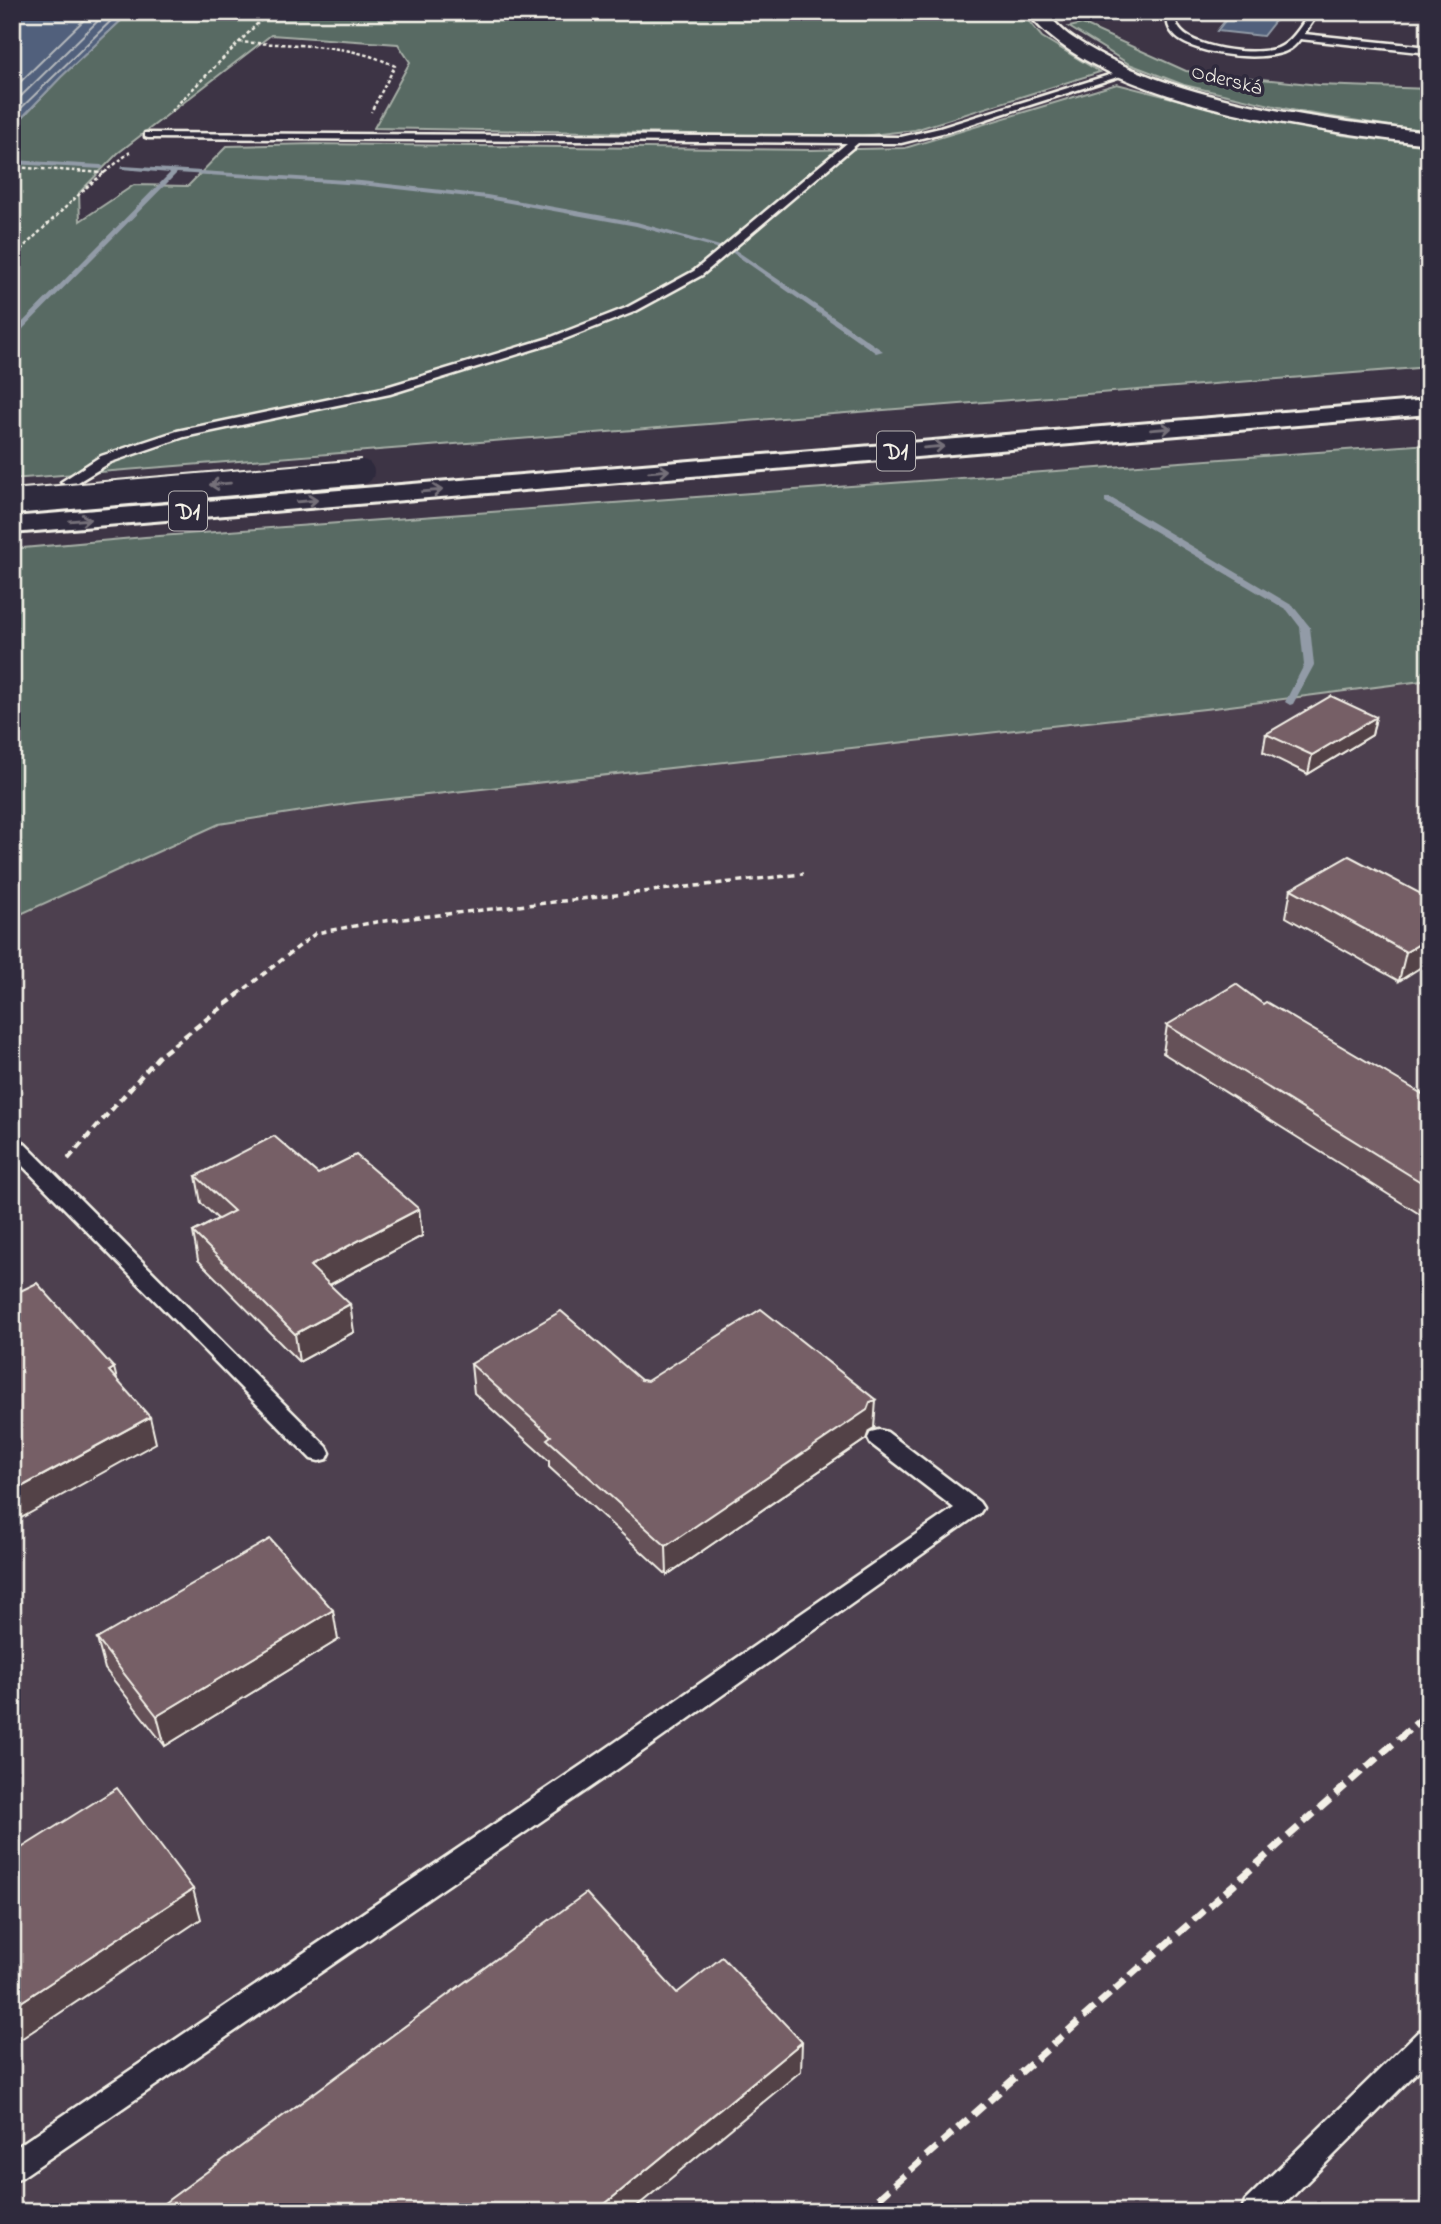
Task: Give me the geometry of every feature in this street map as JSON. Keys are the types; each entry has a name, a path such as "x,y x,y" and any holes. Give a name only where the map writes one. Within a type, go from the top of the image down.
{"highway":[{"name":"D1","path":"12,525 363,484 1429,384"},
{"name":"D1","path":"12,502 363,484 1429,407"}],"street":[{"name":"Oderská","path":"1035,12 1046,25 1069,42 1125,73 1171,88 1259,110 1356,129 1429,138"}],"lane":[{"path":"1171,12 1169,19 1173,31 1185,40 1206,48 1270,52 1286,48 1315,12"},
{"path":"1298,36 1429,50"},
{"path":"148,135 854,142 901,140 943,130 1125,73"},
{"path":"68,482 106,459 181,435 386,391 553,340 630,310 698,273 854,142"},
{"path":"12,1143 319,1453"},
{"path":"12,2167 610,1760 971,1508 878,1438"},
{"path":"1256,2212 1429,2040"}],"path":[{"path":"148,135 269,12"},
{"path":"239,42 354,51 378,57 395,66 359,138"},
{"path":"12,167 106,173 81,192 12,258"},
{"path":"49,1181 158,1057 316,933 376,922 803,874"}],"shaded area":[{"path":"1429,680 1429,2212 12,2212 12,918 219,824 354,803 1214,708"}],"green space":[{"path":"130,12 1021,12 1042,37 1100,72 915,130 853,137 374,128 410,62 398,44 271,35 118,153 79,193 80,221 134,185 188,186 227,146 315,144 811,150 905,148 1117,84 1223,111 1342,135 1429,146 1429,367 12,479 12,128"},
{"path":"1071,12 1097,12 1084,25 1186,71 1319,85 1429,89 1429,132 1301,112 1184,85 1129,64 1069,27 1083,24"},
{"path":"1429,444 1429,680 1214,708 354,803 219,824 12,918 12,549 145,537"}],"water":[{"path":"16,12 130,12 12,128 12,15"},
{"path":"1232,12 1278,17 1263,36 1217,31"}],"building":[{"path":"1331,696 1376,717 1312,755 1266,734"},
{"path":"1349,856 1429,898 1429,938 1406,952 1291,889"},
{"path":"1236,984 1263,1004 1266,1002 1429,1098 1429,1187 1167,1025"},
{"path":"274,1136 318,1174 356,1155 419,1209 310,1266 350,1304 295,1334 193,1232 234,1211 196,1176"},
{"path":"37,1283 114,1368 109,1371 150,1417 12,1492 12,1295"},
{"path":"761,1309 876,1400 870,1402 867,1410 666,1546 547,1439 551,1436 471,1364 561,1311 641,1380 647,1381"},
{"path":"270,1539 333,1610 157,1716 97,1639"},
{"path":"117,1788 193,1889 12,2008 12,1848 15,1852"},
{"path":"586,1893 677,1993 722,1957 802,2042 595,2212 152,2212"}],"waterway":[{"path":"12,162 101,167"},
{"path":"123,168 176,171"},
{"path":"12,338 176,171"},
{"path":"176,171 361,183 487,197 637,224 720,247"},
{"path":"732,250 879,351"},
{"path":"1108,500 1290,608 1305,627 1309,665 1290,702"}],"railway":[{"path":"863,2212 1429,1712"}]}
